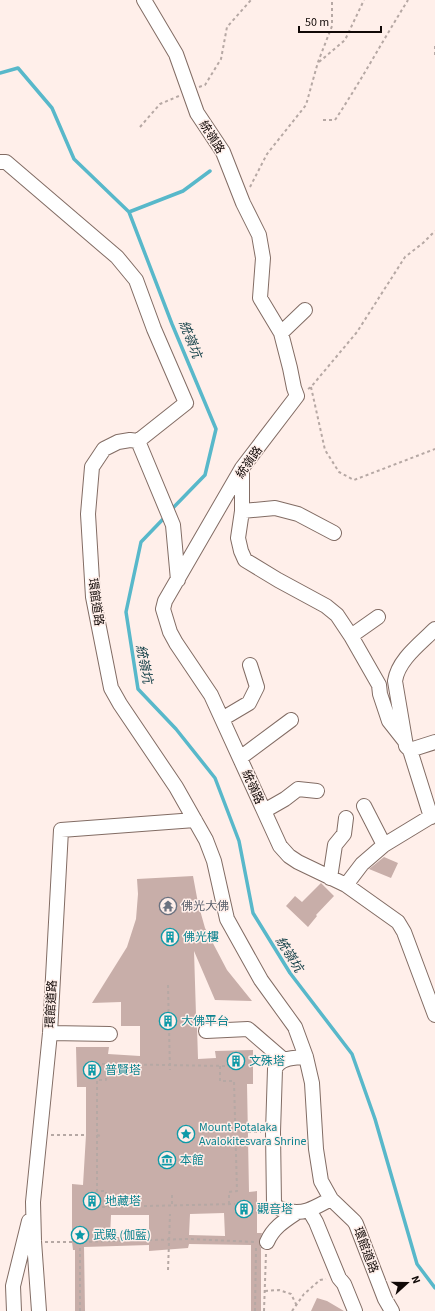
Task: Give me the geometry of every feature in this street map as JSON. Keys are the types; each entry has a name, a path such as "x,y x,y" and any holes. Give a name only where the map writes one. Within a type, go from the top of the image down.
{"street":[{"name":"統嶺路","path":"144,0 176,54 197,113 223,152 243,203 259,236 263,258 260,298 281,333 297,396 242,468 165,601 163,609 166,622 176,643 211,695 280,846 289,856 298,862 346,885 398,922 404,932 435,1016"},
{"path":"0,162 6,162 117,257 136,280 154,329 186,402 138,441 173,525 178,580"},
{"path":"281,333 305,310"},
{"name":"環館道路","path":"138,441 130,440 118,442 104,449 92,467 88,514 93,597 112,688 120,704 176,786 206,840 214,861 227,919 261,980 295,1027 306,1057 312,1083 316,1149 321,1181 331,1199 356,1224 385,1299 392,1311"},
{"path":"242,468 242,511 238,538 240,551 245,560 326,606 337,615 351,636 379,685 380,694 389,721 407,745"},
{"path":"242,511 275,508 298,514 334,533"},
{"path":"351,636 378,617"},
{"path":"346,885 362,864 384,845 433,815 407,745 395,681 396,674 402,663 435,629"},
{"path":"222,719 248,703 257,687 250,665"},
{"path":"240,758 291,720"},
{"path":"407,745 435,742"},
{"path":"264,811 285,799 298,789 317,791"},
{"path":"364,806 384,845"},
{"path":"330,878 335,845 344,834 346,818"},
{"name":"環館道路","path":"39,1311 33,1202 50,1033 61,830 194,820"},
{"path":"206,1031 248,1029 284,1060"},
{"path":"50,1033 110,1034"},
{"path":"306,1057 284,1060 279,1063 275,1070 273,1132 274,1204 278,1208 302,1211 316,1222 339,1278 344,1284 355,1311"},
{"path":"266,1242 270,1234 278,1226 302,1211 331,1199"},
{"path":"14,1311 13,1286 33,1202"}],"path":[{"path":"140,127 160,104 205,85 221,59 226,27 251,0"},
{"path":"243,203 266,154 306,105 318,62 332,26 332,0"},
{"path":"318,62 345,40 364,0"},
{"path":"323,120 335,120 353,93 408,0"},
{"path":"435,46 435,56"},
{"path":"297,396 311,387 357,332 405,257 423,243 435,230"},
{"path":"311,387 324,450 339,472 354,480 435,449"},
{"path":"168,985 170,1070"},
{"path":"102,1064 227,1066"},
{"path":"106,1207 106,1191 97,1191 96,1136 97,1080 106,1080 107,1064"},
{"path":"220,1066 220,1081 234,1081 237,1191 228,1192 229,1204"},
{"path":"229,1130 236,1130"},
{"path":"40,1134 86,1135"},
{"path":"96,1136 101,1136"},
{"path":"172,1195 172,1205"},
{"path":"102,1207 235,1204"},
{"path":"168,1270 170,1214"},
{"path":"34,1241 80,1242 189,1240 256,1242 255,1311"},
{"path":"80,1242 80,1311"},
{"path":"264,1311 266,1242"},
{"path":"292,1311 304,1294 320,1280 339,1278"},
{"path":"264,1291 279,1290 291,1294 296,1304"}],"building":[{"path":"384,857 398,863 391,878 369,869"},
{"name":"本館","path":"193,876 205,928 227,970 252,1001 215,1000 194,951 196,1015 212,1015 212,1022 205,1023 197,1027 198,1059 216,1058 215,1051 253,1050 253,1084 247,1084 249,1192 257,1191 257,1233 262,1233 259,1242 261,1248 261,1311 251,1311 251,1245 189,1244 188,1248 149,1251 149,1245 84,1247 85,1311 75,1311 75,1250 73,1250 72,1242 72,1184 83,1185 86,1135 86,1087 77,1087 76,1047 109,1047 108,1054 140,1056 140,1026 121,1026 121,1002 92,1003 127,947 136,919 138,894 137,879","holes":["224,1213 225,1236 189,1235 190,1214","111,1215 149,1215 149,1237 110,1237"]},
{"path":"321,883 334,896 316,915 317,916 308,927 286,906 295,896 302,902"},
{"path":"317,1298 327,1301 344,1311 311,1311"}],"waterway":[{"name":"統嶺坑","path":"0,73 18,68 52,108 74,159 129,212 172,324 216,429 205,475 170,511"},
{"path":"129,212 183,191 210,171"},
{"name":"統嶺坑","path":"166,516 141,542 126,612 138,689 176,729 215,778 239,841 253,913 290,973 352,1054 375,1119 417,1264 435,1288"}],"place":[{"name":"佛光大佛","path":"168,906"},
{"name":"佛光樓","path":"170,937"},
{"name":"大佛平台","path":"168,1021"},
{"name":"文殊塔","path":"236,1061"},
{"name":"普賢塔","path":"92,1070"},
{"name":"Mount Potalaka Avalokitesvara Shrine","path":"186,1134"},
{"name":"本館","path":"167,1160"},
{"name":"地藏塔","path":"92,1201"},
{"name":"觀音塔","path":"244,1209"},
{"name":"武殿 (伽藍)","path":"80,1235"}]}
